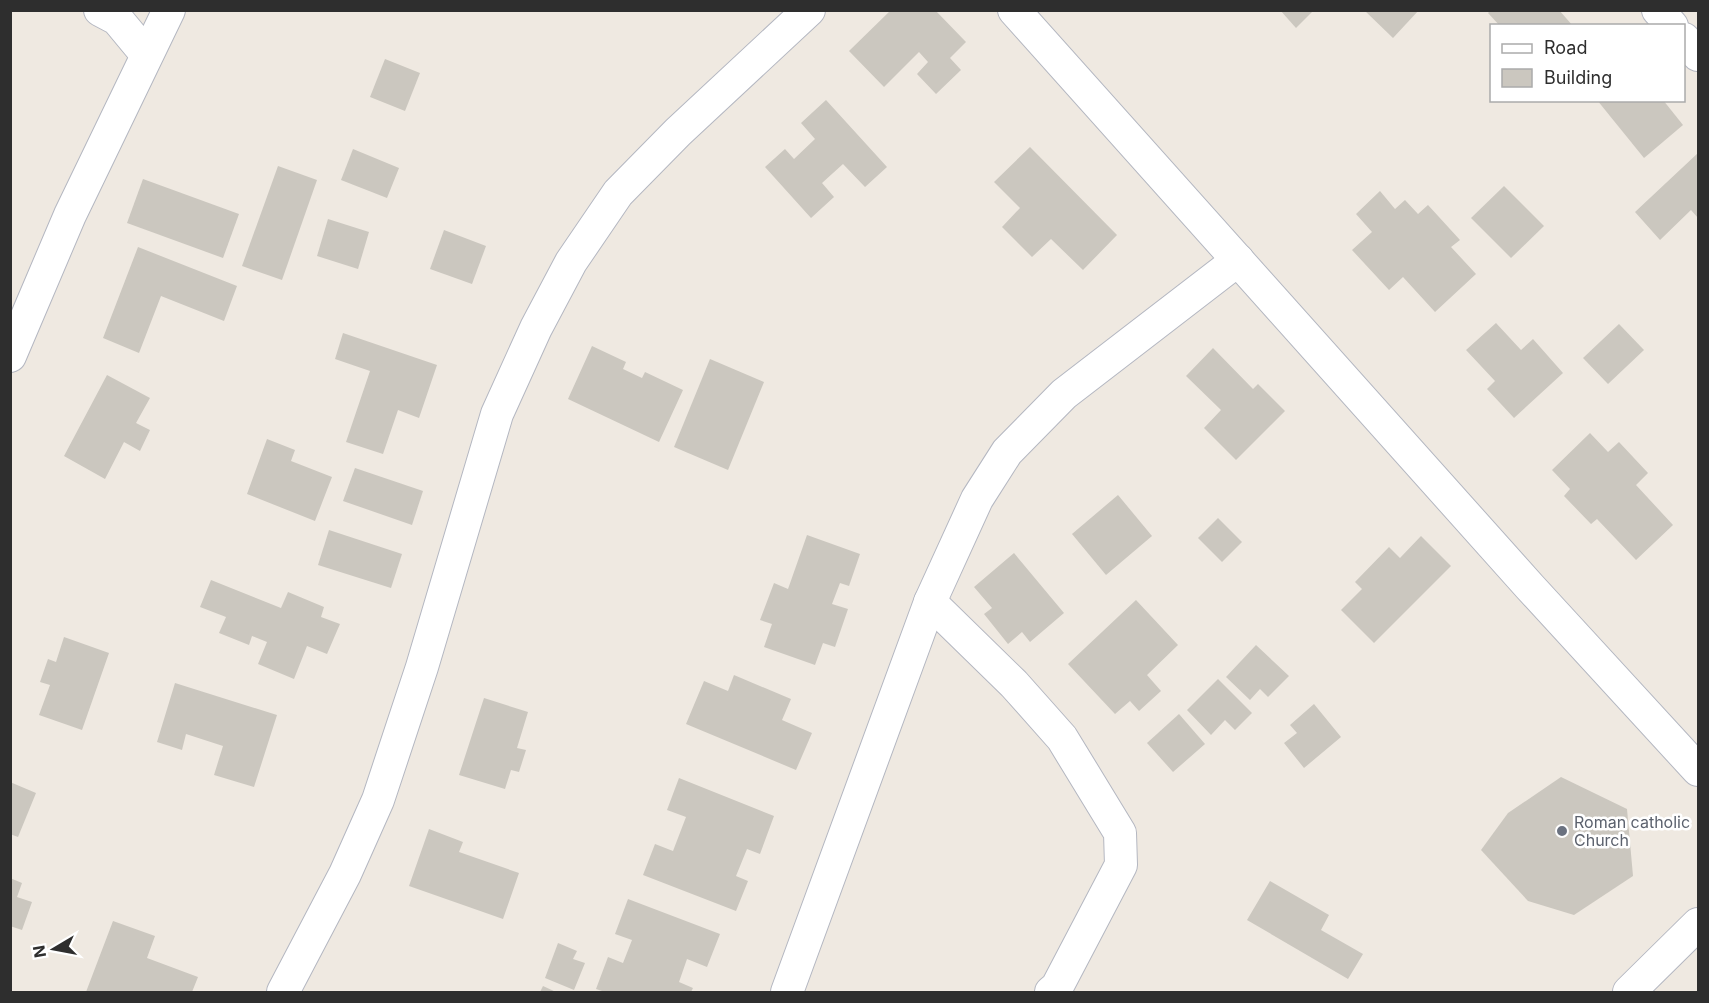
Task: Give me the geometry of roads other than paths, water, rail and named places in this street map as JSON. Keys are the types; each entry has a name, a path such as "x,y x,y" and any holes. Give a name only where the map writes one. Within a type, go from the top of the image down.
{"street":[{"path":"100,10 117,19 146,54"},
{"path":"10,356 70,215 169,10"},
{"path":"283,993 345,874 378,800 422,667 497,414 536,328 571,262 618,194 678,132 809,10"},
{"path":"1014,10 1530,587 1698,770"},
{"path":"1658,10 1670,24"},
{"path":"1685,41 1698,55"},
{"path":"787,993 930,602 976,499 1007,452 1064,394 1238,260"},
{"path":"930,602 1014,684 1062,738 1120,833 1121,865 1057,987 1051,993"},
{"path":"1629,993 1698,924"}],"place":[{"name":"Roman catholic Church","path":"1562,831"}]}
